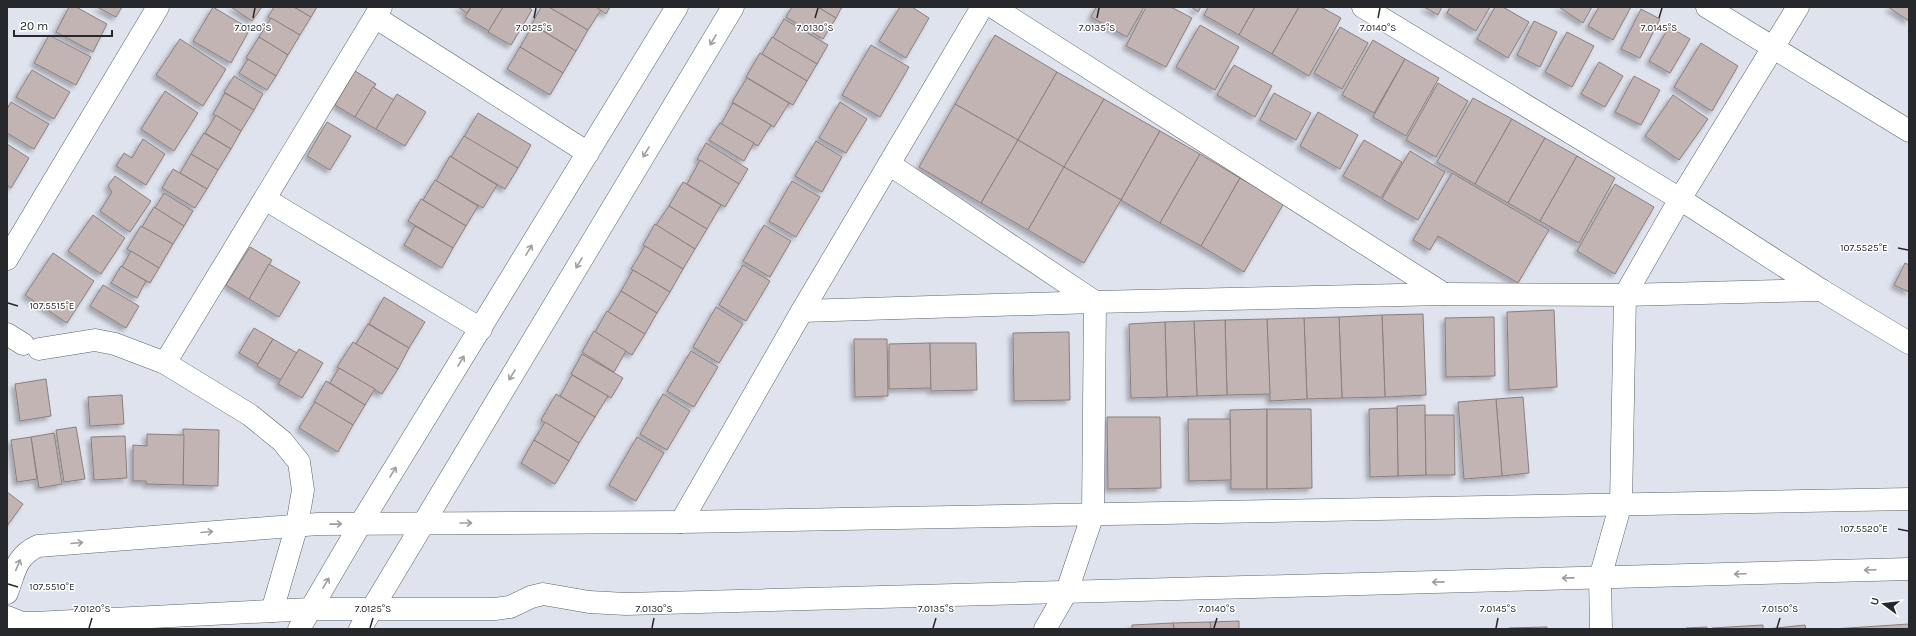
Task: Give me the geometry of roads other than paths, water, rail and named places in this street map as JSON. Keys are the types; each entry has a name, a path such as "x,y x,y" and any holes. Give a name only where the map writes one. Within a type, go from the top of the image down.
{"street":[{"path":"7,259 158,7"},
{"path":"299,629 361,523 677,7"},
{"path":"360,629 733,7"},
{"path":"681,522 802,312 982,7"},
{"path":"993,7 1444,294"},
{"path":"1363,7 1680,199 1821,290 1909,343"},
{"path":"1707,7 1909,131"},
{"path":"1601,629 1600,578 1621,503 1626,295 1680,199 1798,7"},
{"path":"165,363 378,12 588,153"},
{"path":"889,164 1095,302"},
{"path":"265,199 481,329"},
{"path":"802,312 1095,302 1444,294 1626,295 1821,290"},
{"path":"1045,629 1067,591 1093,514 1095,302"},
{"path":"23,342 108,341 165,363 250,415 282,441 299,462 303,490 297,525 272,611"},
{"path":"7,593 20,559 27,551 38,546 297,525 361,523 681,522 1621,503 1909,499"},
{"path":"7,617 22,623 34,623 311,609 495,609 510,607 531,597 543,594 589,602 626,604 1909,569"}]}
